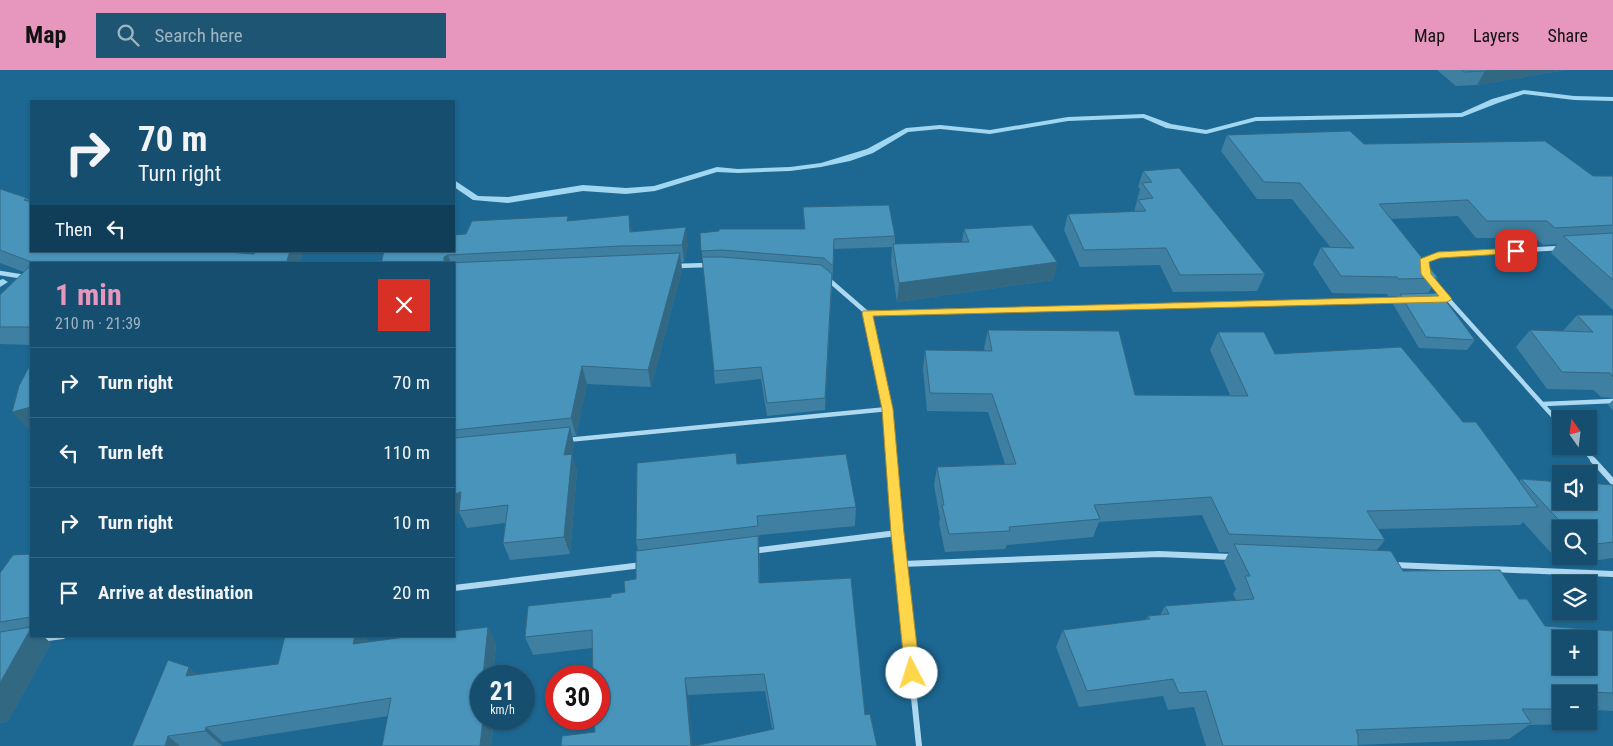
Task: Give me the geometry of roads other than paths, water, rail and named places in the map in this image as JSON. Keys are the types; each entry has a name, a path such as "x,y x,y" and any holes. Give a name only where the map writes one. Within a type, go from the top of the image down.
{"street":[{"path":"1552,414 1426,274 1424,261 1438,255 1564,248"},
{"path":"664,266 714,265"},
{"path":"0,273 30,278"},
{"path":"823,273 867,313 888,409 897,533 902,564 919,746"},
{"path":"1437,299 1447,299"},
{"path":"867,313 1407,300"},
{"path":"1543,404 1613,401"},
{"path":"562,441 888,409"},
{"path":"1588,455 1613,482"},
{"path":"741,553 897,533"},
{"path":"902,564 1159,554 1238,558"},
{"path":"455,588 653,564"},
{"path":"1386,564 1613,574"},
{"path":"36,640 56,637"}],"waterway":[{"path":"455,184 476,198 508,200 583,188 626,191 655,188 717,169 738,171 790,169 821,165 870,151 906,130 940,127 990,132 1068,119 1144,116 1169,126 1206,132 1256,119 1462,115 1495,101 1524,92 1574,98 1613,99"}]}
